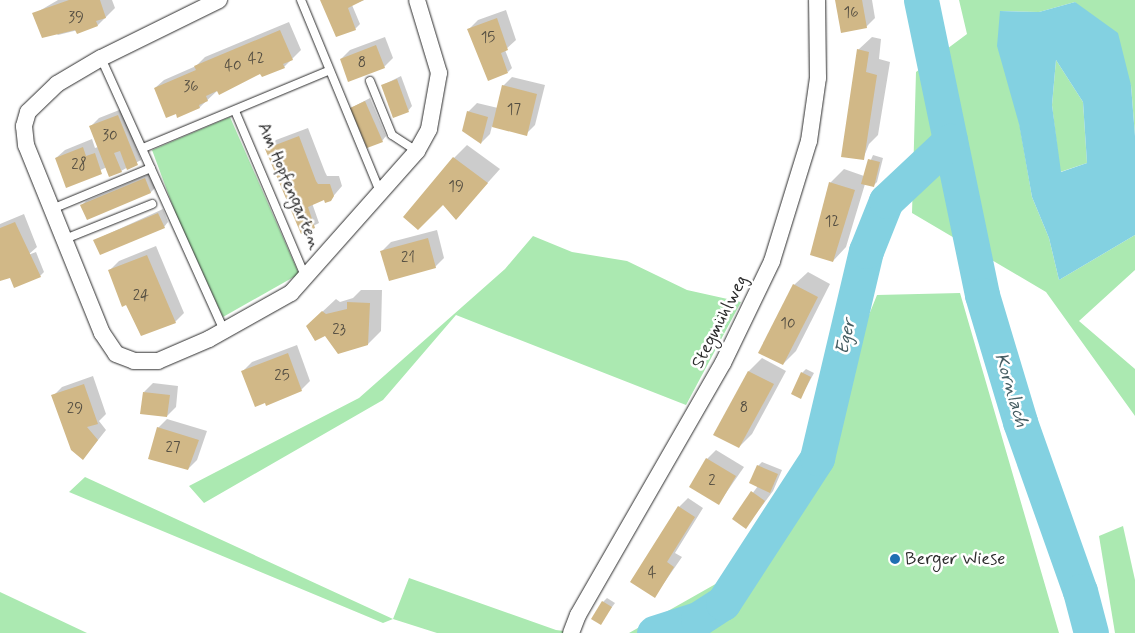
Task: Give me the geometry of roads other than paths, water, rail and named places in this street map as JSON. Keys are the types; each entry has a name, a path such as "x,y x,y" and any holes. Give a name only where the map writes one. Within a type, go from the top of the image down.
{"street":[{"name":"Am Hopfengarten","path":"219,0 100,58 57,84 28,112 24,126 26,144 102,333 116,354 134,361 158,361 224,331 291,293 381,194 417,151 429,129 439,73 417,0"},
{"name":"Stegmühlweg","path":"571,633 578,615 723,363 772,261 809,142 818,78 817,0"}],"lane":[{"path":"301,0 328,70 381,194"},
{"path":"100,58 143,148 224,331"},
{"name":"Am Hopfengarten","path":"143,148 235,111 328,70"},
{"path":"370,81 392,136 417,151"},
{"name":"Am Hopfengarten","path":"235,111 306,278"},
{"path":"52,209 152,168"},
{"path":"64,239 152,204"}],"water":[{"path":"1075,2 1118,33 1131,85 1135,136 1135,235 1059,280 1049,238 1032,197 1019,124 997,46 1000,11 1039,12","holes":["1056,60 1083,102 1087,163 1061,172 1052,105"]}],"waterway":[{"name":"Kornlach","path":"921,0 982,295 1020,422 1080,591 1091,633"},
{"name":"Eger","path":"654,633 698,619 723,603 817,458 866,251 886,201 950,141"}],"place":[{"name":"Berger Wiese","path":"895,559"}]}
